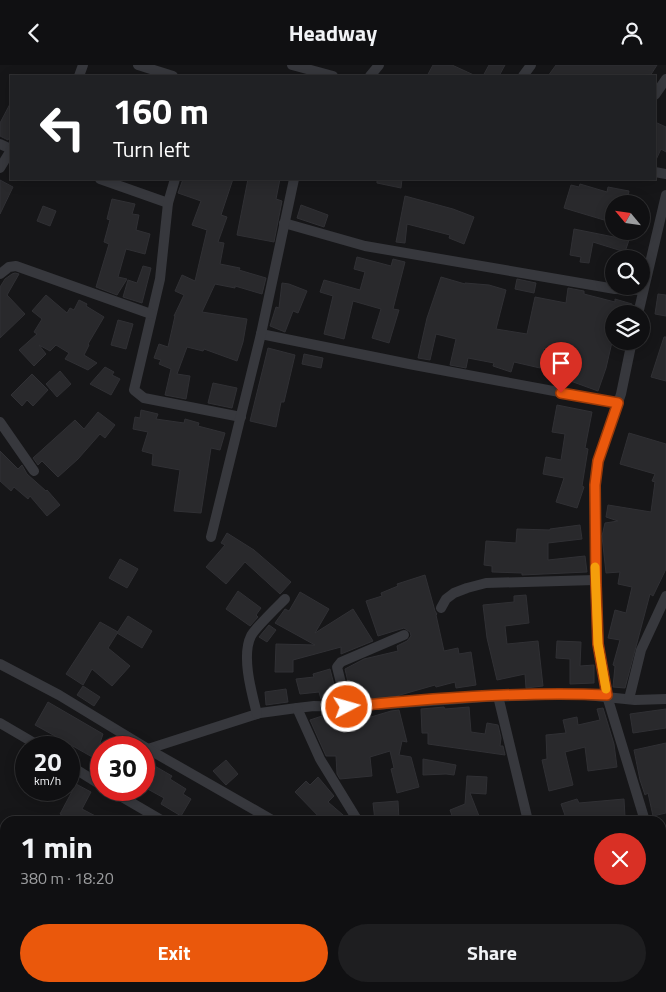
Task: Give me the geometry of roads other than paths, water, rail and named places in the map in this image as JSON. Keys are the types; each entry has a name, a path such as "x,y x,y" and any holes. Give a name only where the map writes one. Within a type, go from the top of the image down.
{"street":[{"path":"138,65 170,75"},
{"path":"292,65 328,75"},
{"path":"371,75 379,65"},
{"path":"524,75 532,65"},
{"path":"656,94 666,79"},
{"path":"0,168 10,152"},
{"path":"103,180 168,203"},
{"path":"175,180 168,203 160,279 134,390 144,398 241,417"},
{"path":"211,537 261,334 294,180"},
{"path":"650,258 666,195"},
{"path":"284,223 365,246 605,287"},
{"path":"0,274 8,267 16,266 151,314"},
{"path":"261,334 618,403"},
{"path":"630,350 618,403 598,461 595,485 596,580 598,644 607,695 643,816"},
{"path":"0,422 34,471"},
{"path":"441,608 446,599 454,593 467,587 486,583 596,580"},
{"path":"629,699 641,650 666,596"},
{"path":"257,714 249,674 247,649 251,635 285,599"},
{"path":"347,707 338,667 341,662 404,635"},
{"path":"0,664 59,695 127,736"},
{"path":"155,747 257,714 297,708 347,707 498,696 576,694 607,695 629,699 666,699"},
{"path":"498,696 527,816"},
{"path":"297,708 320,759 355,816"},
{"path":"0,723 22,736"},
{"path":"155,753 265,816"},
{"path":"129,801 154,816"}]}
